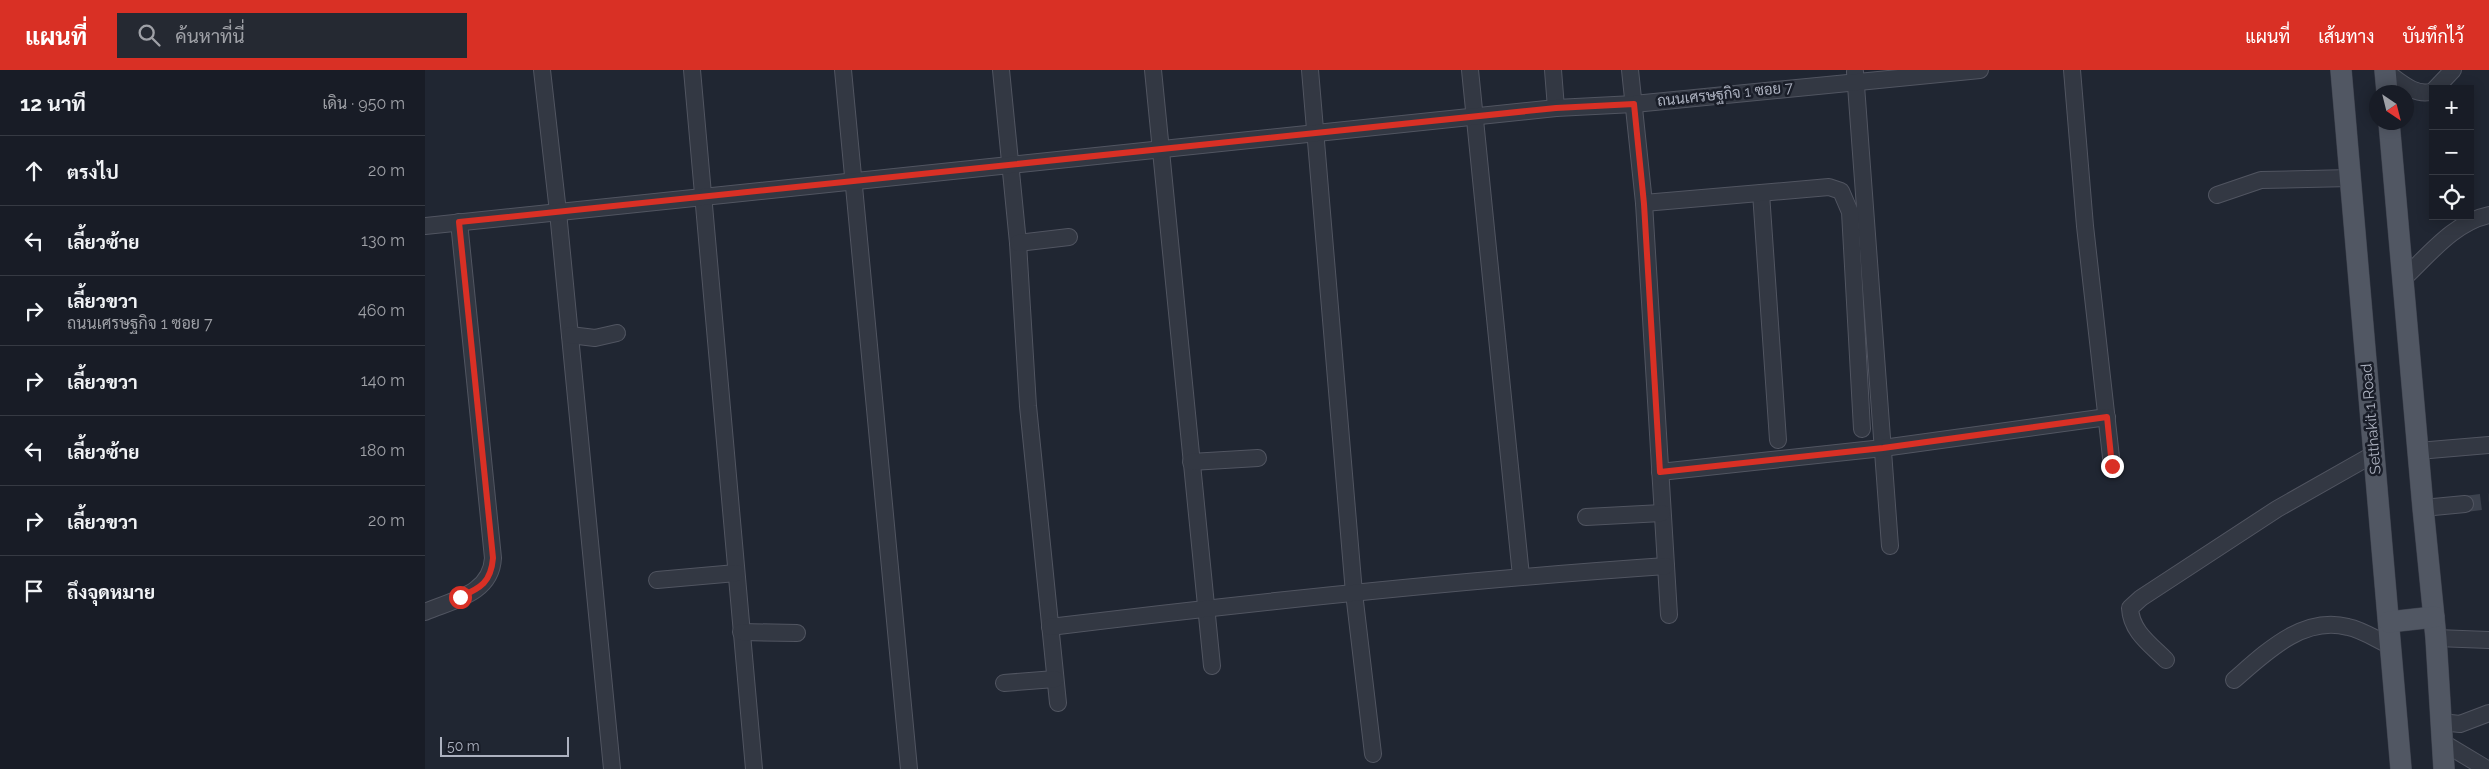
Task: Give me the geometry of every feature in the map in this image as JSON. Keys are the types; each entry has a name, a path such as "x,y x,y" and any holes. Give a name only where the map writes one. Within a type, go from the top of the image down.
{"main road":[{"name":"Setthakit 1 Road","path":"2341,70 2401,769"},
{"path":"2385,70 2386,85"},
{"path":"2390,130 2423,508 2437,638 2444,769"},
{"path":"2389,622 2434,617"}],"street":[{"path":"542,70 558,212 612,769"},
{"path":"692,70 705,197 754,769"},
{"path":"843,70 909,769"},
{"path":"1001,70 1018,243 1028,406 1058,703"},
{"path":"1153,70 1212,666"},
{"path":"1310,70 1354,593 1373,754"},
{"path":"1470,70 1521,576"},
{"path":"1553,70 1556,108"},
{"path":"1630,70 1644,204 1669,615"},
{"name":"ถนนเศรษฐกิจ 1 ซอย 7","path":"425,226 1475,116 1556,108 1634,104 1855,76 1980,70"},
{"path":"2072,70 2085,226 2112,466"},
{"path":"2385,70 2418,92 2429,92"},
{"path":"2439,85 2453,70"},
{"path":"1855,76 1890,546"},
{"path":"2217,194 2261,180 2351,178"},
{"path":"1644,204 1829,187 1841,191 1850,212 1862,429"},
{"path":"1761,193 1778,440"},
{"path":"2403,279 2453,233 2473,218 2489,215"},
{"path":"425,612 475,590 487,582 492,570 493,558 459,222"},
{"path":"1018,243 1069,238"},
{"path":"570,335 595,338 617,333"},
{"path":"1660,472 1883,448 2107,417"},
{"path":"2418,450 2489,445"},
{"path":"2166,660 2137,631 2131,619 2130,608 2141,598 2254,524 2374,454"},
{"path":"1191,462 1258,458"},
{"path":"2423,508 2465,504"},
{"path":"1586,517 1662,512"},
{"path":"1050,626 1521,576 1666,566"},
{"path":"657,580 736,573"},
{"path":"2234,680 2288,636 2309,628 2333,624 2350,627 2391,646"},
{"path":"741,632 797,633"},
{"path":"2437,638 2489,640"},
{"path":"1004,683 1055,679"},
{"path":"2487,769 2441,732 2489,713"}],"tunnel":[{"path":"2465,504 2489,501"}],"route":[{"path":"460,597 487,582 492,570 493,558 459,222 1556,108 1634,104 1644,204 1660,472 1883,448 2107,417 2112,466"}]}
